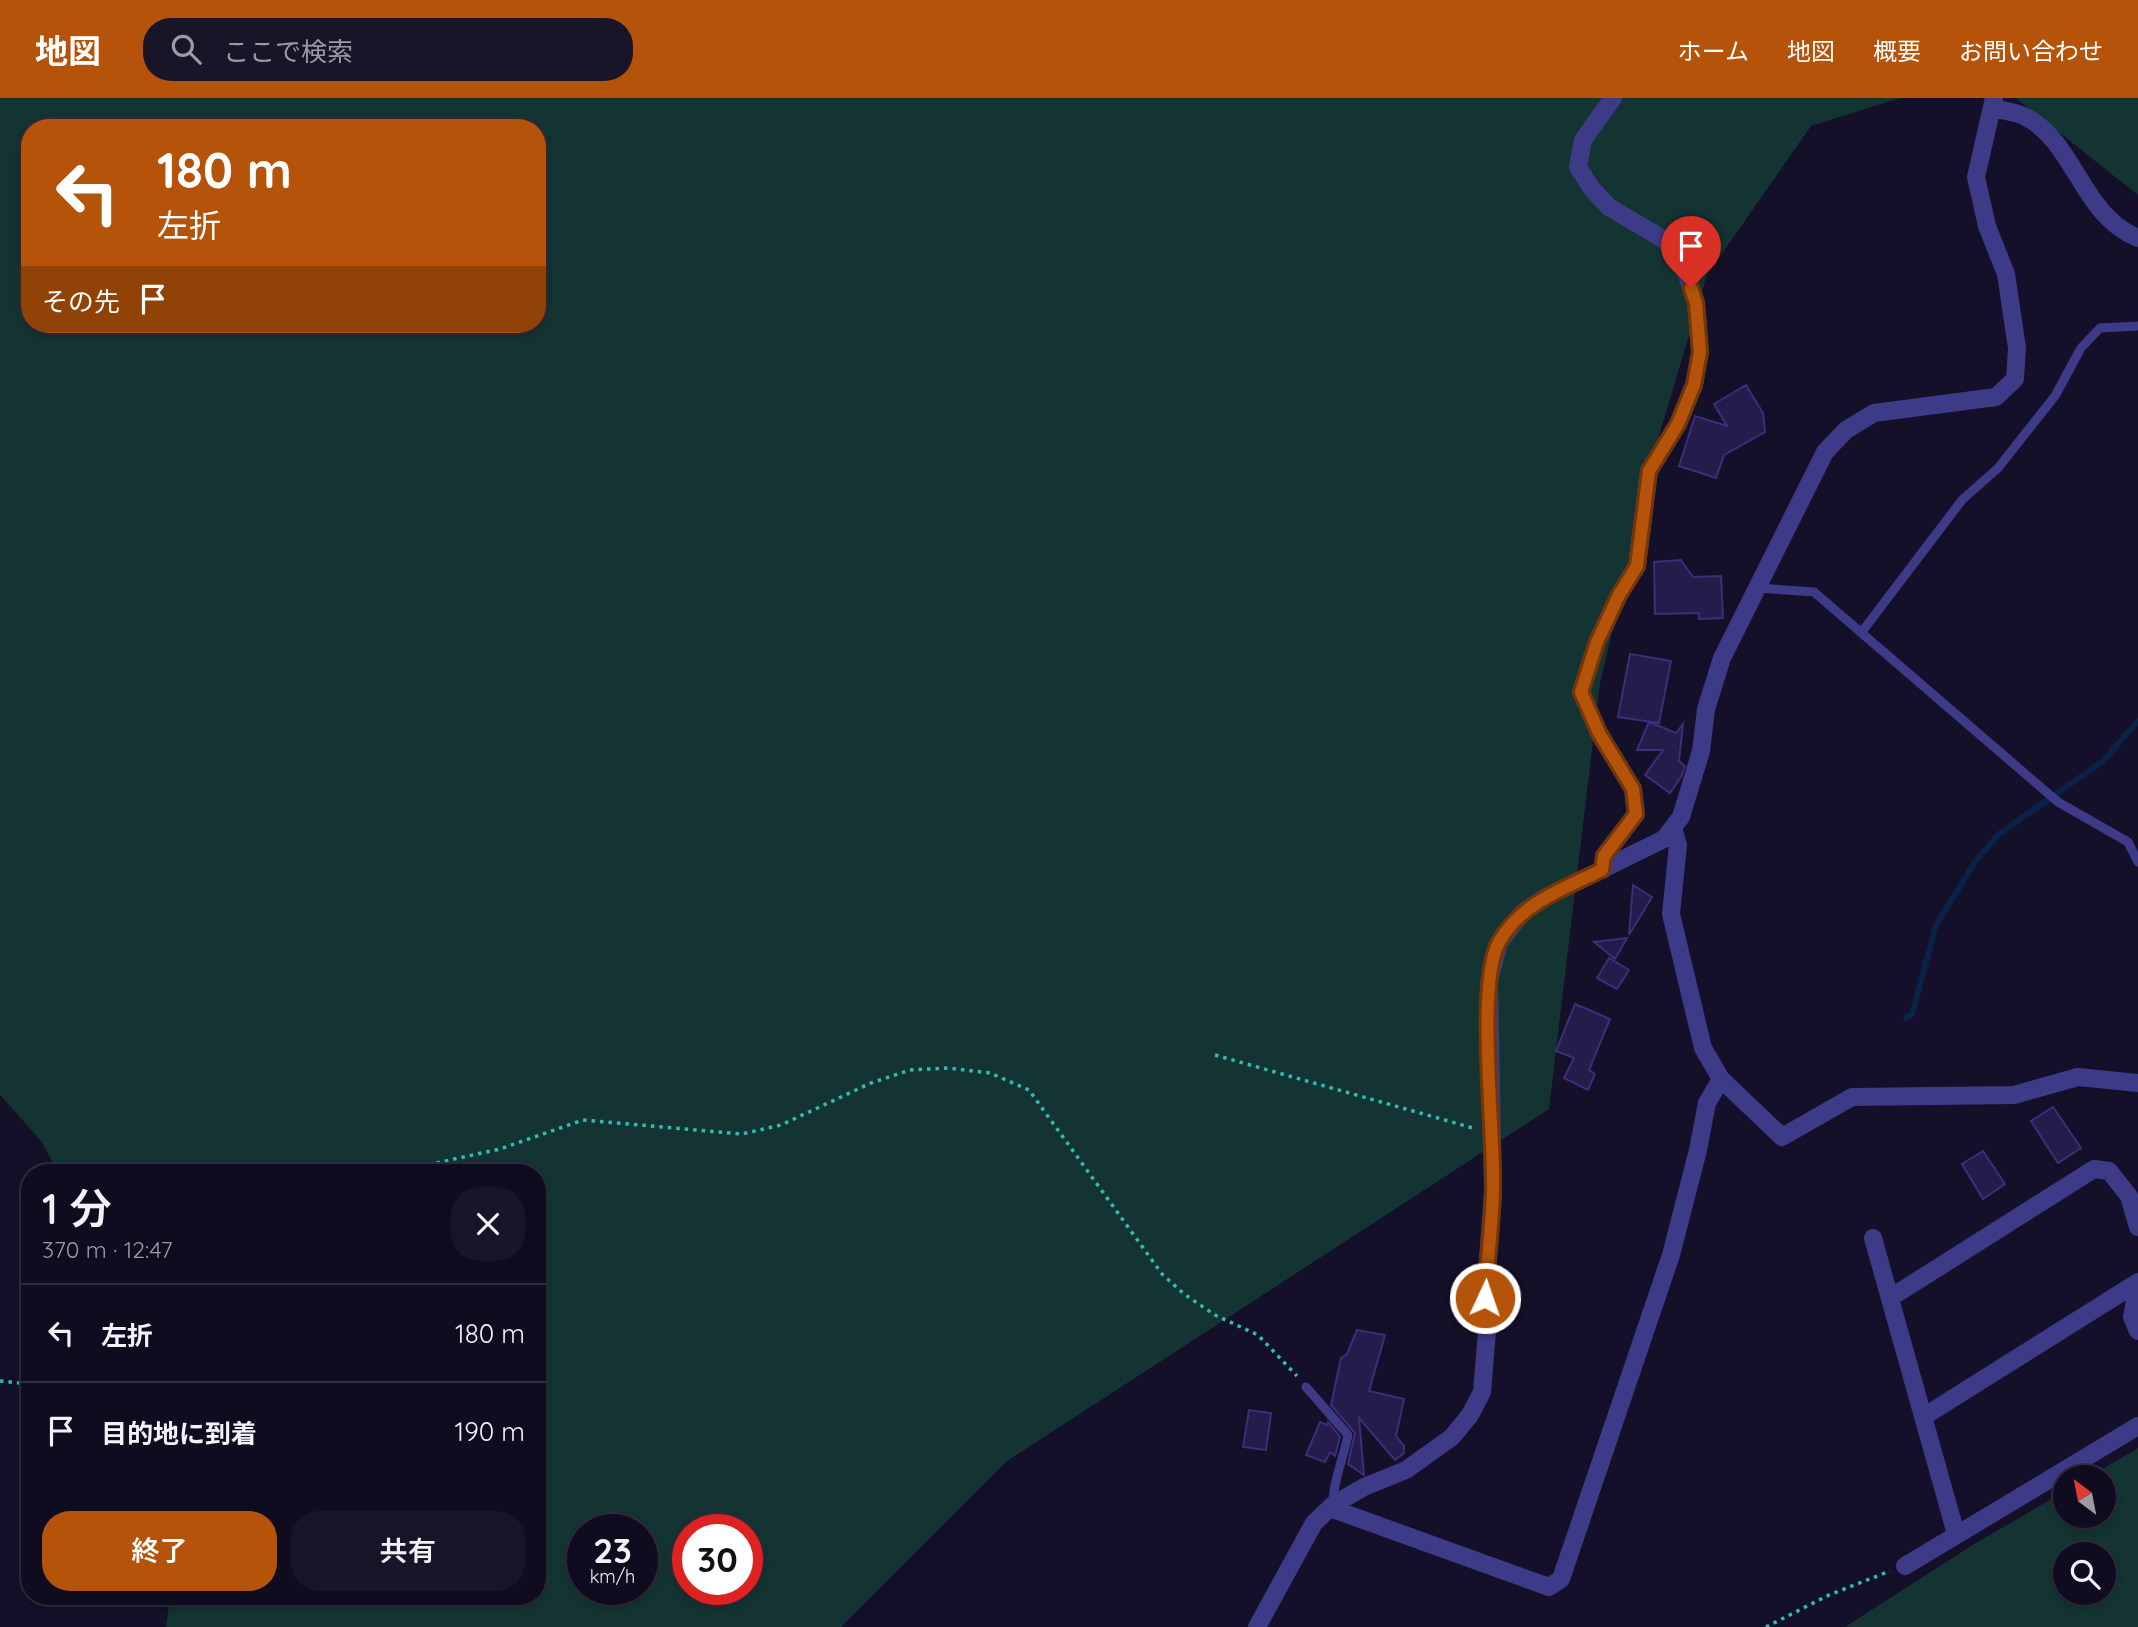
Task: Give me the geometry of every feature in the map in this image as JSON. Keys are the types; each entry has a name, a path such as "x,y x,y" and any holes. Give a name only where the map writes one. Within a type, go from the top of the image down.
{"street":[{"path":"1602,870 1604,856 1636,814 1635,802 1633,789 1599,733 1581,692 1597,642 1619,595 1637,566 1649,471 1678,424 1694,385 1700,352 1696,303 1686,273 1666,241 1609,207 1592,189 1578,167 1583,141 1613,98"},
{"path":"1257,1627 1314,1523 1331,1507 1426,1457 1452,1437 1482,1392 1486,1350 1485,1298 1493,1192 1489,981 1499,943 1522,913 1546,897 1664,839 1681,817 1701,751 1706,709 1722,659 1825,452 1846,430 1874,413 1996,397 2015,379 2017,348 2006,274 1987,226 1976,177 1993,103 2024,116 2049,134 2101,213 2124,232 2138,238"},
{"path":"1673,828 1678,845 1671,914 1703,1048 1721,1079 1782,1137 1852,1097 2014,1095 2078,1077 2138,1083"},
{"path":"1331,1507 1549,1587 1561,1579 1671,1255 1698,1150 1707,1102 1721,1079"},
{"path":"1890,1298 2094,1169 2109,1171 2133,1191 2138,1227"},
{"path":"1873,1238 1956,1534"},
{"path":"1923,1417 2138,1283"},
{"path":"2138,1283 2132,1317 2138,1331"},
{"path":"1905,1566 2138,1426"}],"lane":[{"path":"1861,633 1962,500 1998,468 2056,396 2081,348 2100,328 2138,326"},
{"path":"1757,588 1814,592 2058,802 2128,842 2138,862"},
{"path":"1306,1387 1348,1435 1342,1468 1332,1492 1331,1507"}],"path":[{"path":"1215,1055 1492,1134"},
{"path":"432,1164 500,1149 583,1119 742,1134 781,1125 871,1083 909,1070 948,1068 990,1073 1029,1090 1162,1274 1214,1315 1258,1335 1306,1387"},
{"path":"0,1381 21,1383"},
{"path":"1766,1627 1829,1595 1905,1566"}],"green space":[{"path":"0,98 1900,98 1811,126 1707,275 1656,446 1600,683 1549,1109 1007,1461 841,1627 166,1627 169,1605 546,1605 546,1164 54,1164 41,1141 0,1095"},
{"path":"2016,98 2138,98 2138,195"},
{"path":"2138,1448 2138,1627 1845,1627 1971,1546 2053,1498 2053,1528 2116,1528 2116,1465 2109,1465"}],"building":[{"path":"1746,385 1763,413 1765,432 1724,455 1716,478 1679,466 1695,416 1727,426 1714,404"},
{"path":"1681,560 1693,577 1721,576 1723,618 1699,619 1699,613 1655,614 1654,562"},
{"path":"1630,654 1671,661 1659,723 1618,717"},
{"path":"1649,722 1676,733 1683,724 1679,761 1685,766 1670,793 1645,775 1663,750 1637,750"},
{"path":"1633,885 1652,897 1629,935"},
{"path":"1627,938 1615,959 1594,942"},
{"path":"1609,958 1629,970 1617,989 1597,978"},
{"path":"1575,1004 1610,1019 1589,1070 1595,1074 1588,1090 1564,1078 1574,1058 1556,1051"},
{"path":"2053,1107 2081,1148 2058,1163 2031,1121"},
{"path":"1983,1151 2005,1184 1983,1199 1962,1164"},
{"path":"1357,1330 1385,1335 1369,1391 1404,1399 1396,1436 1404,1446 1404,1453 1395,1460 1359,1418 1364,1475 1348,1464 1355,1433 1331,1405 1341,1358 1347,1354"},
{"path":"1249,1410 1271,1413 1266,1450 1243,1447"},
{"path":"1320,1422 1327,1425 1328,1422 1340,1437 1335,1456 1330,1452 1325,1462 1306,1455"}],"waterway":[{"path":"1906,1018 1912,1014 1936,925 1977,859 1999,834 2103,761 2138,721"}],"route":[{"path":"1485,1298 1493,1192 1489,981 1499,943 1522,913 1546,897 1602,870 1604,856 1636,814 1633,789 1599,733 1581,692 1597,642 1619,595 1637,566 1649,471 1678,424 1694,385 1700,352 1696,303 1691,288"}]}
